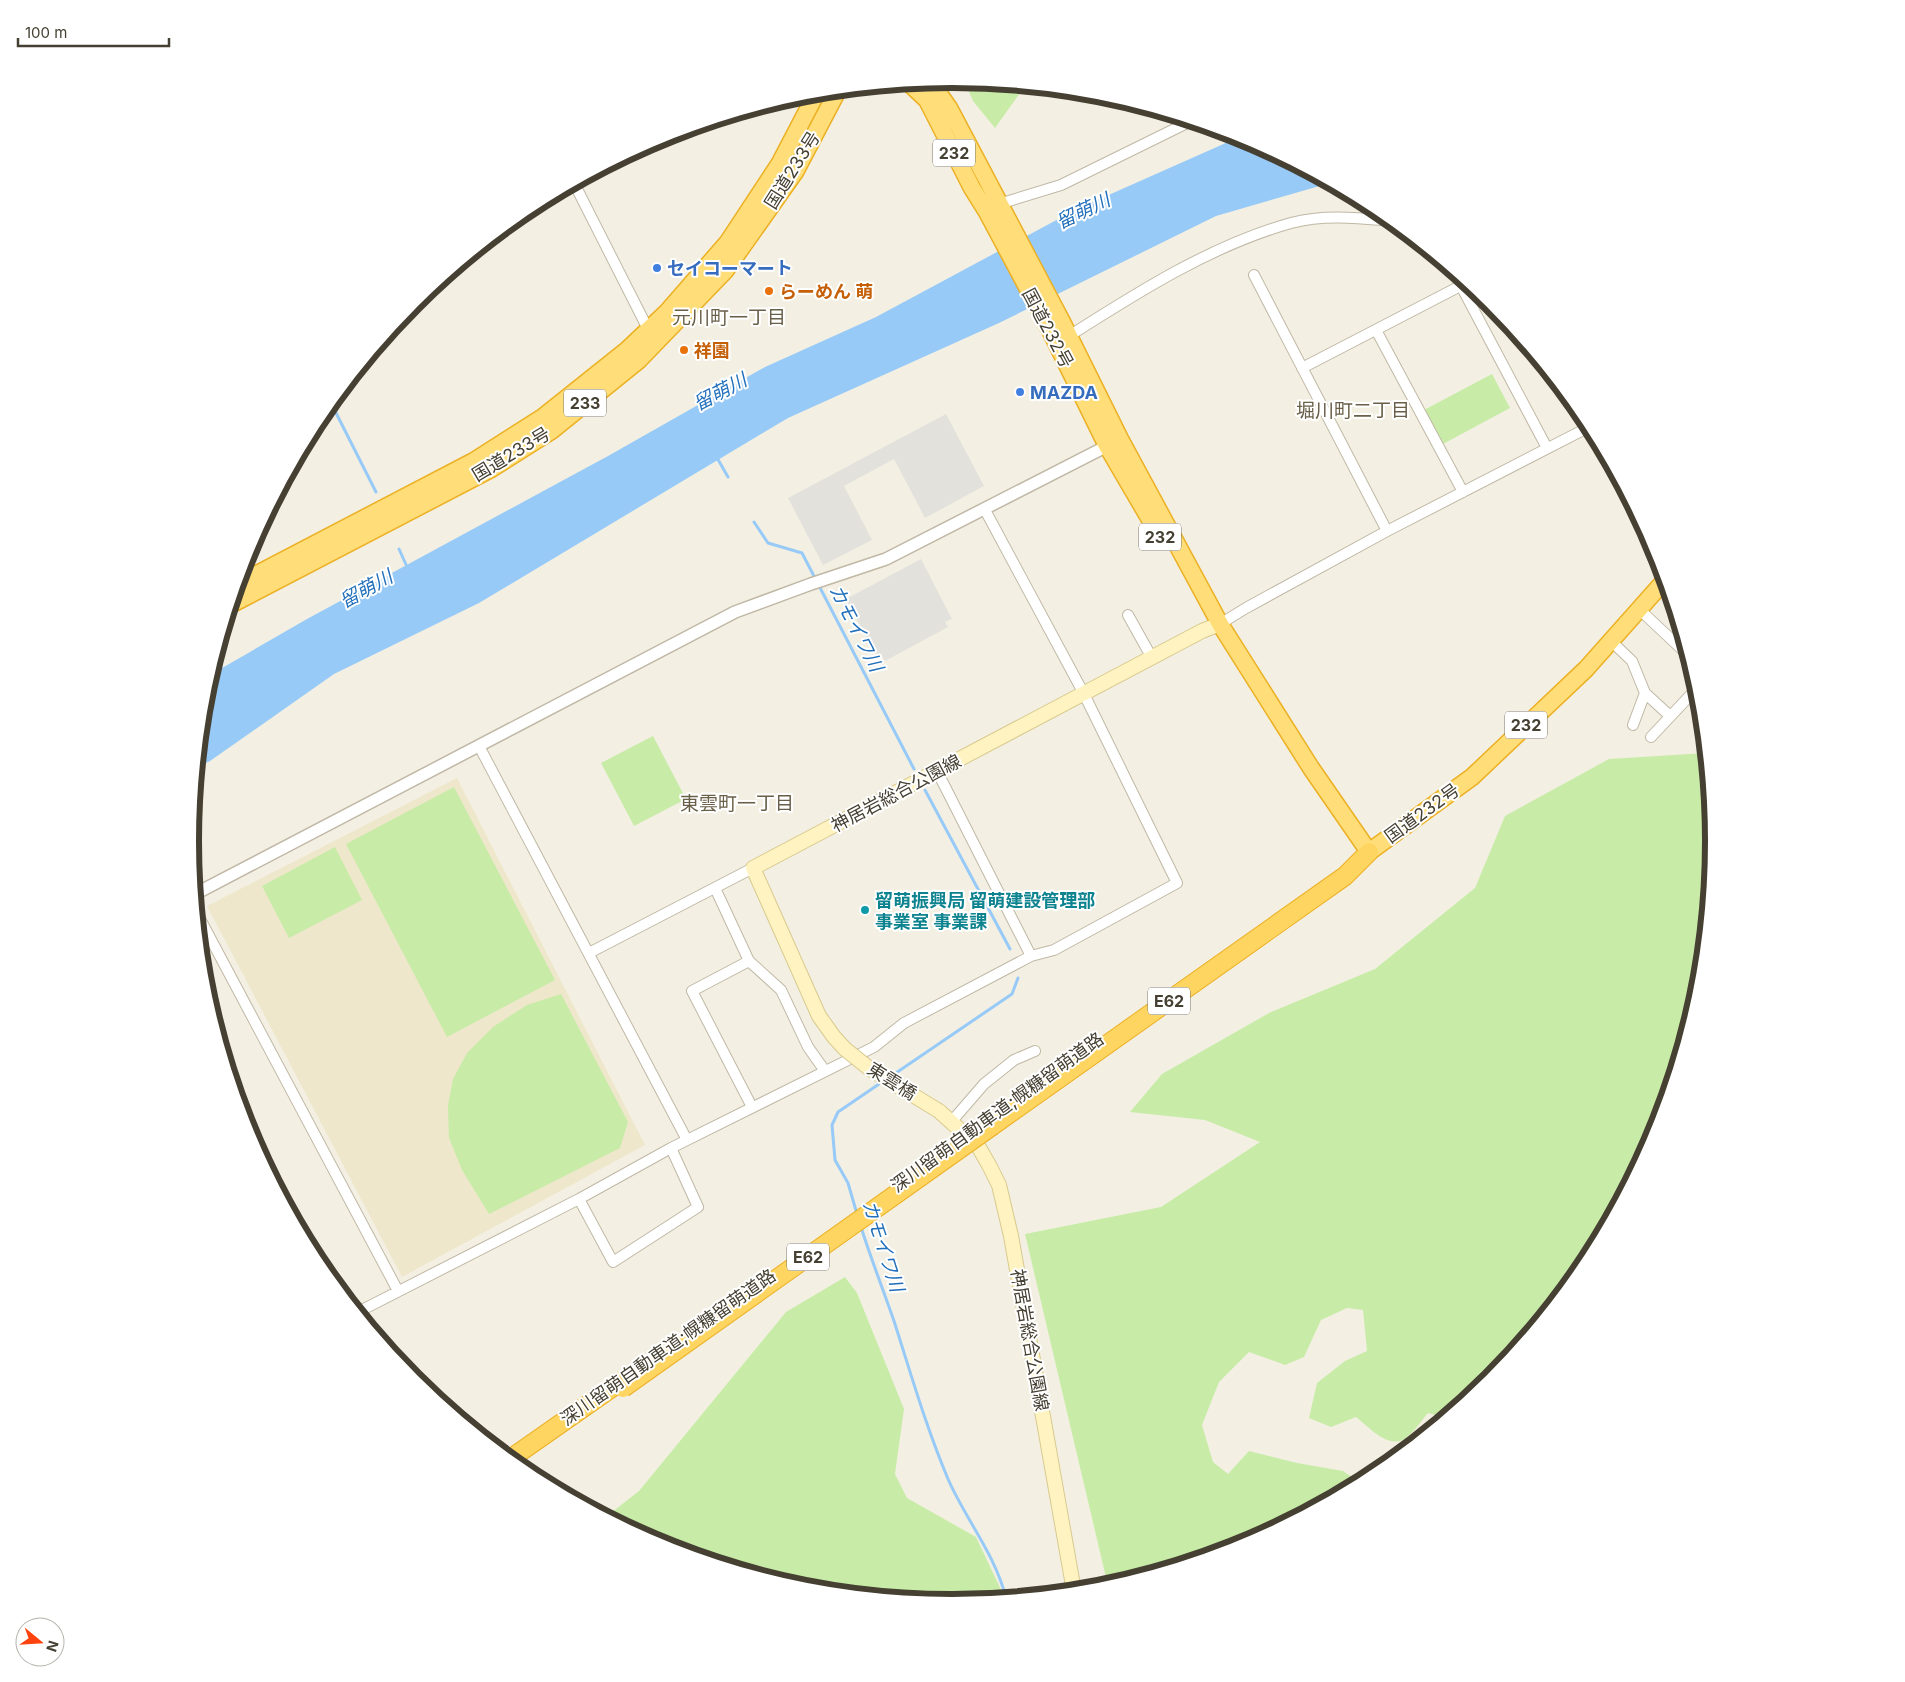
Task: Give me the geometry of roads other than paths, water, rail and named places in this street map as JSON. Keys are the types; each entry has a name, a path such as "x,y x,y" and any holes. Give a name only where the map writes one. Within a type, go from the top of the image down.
{"highway":[{"name":"国道232号","path":"935,88 949,108 998,204 1000,223"},
{"name":"国道232号","path":"915,89 927,100 1060,328 1113,443 1202,606 1220,624 1259,688 1369,852 1472,777 1586,669 1661,585"},
{"name":"国道233号","path":"246,580 474,461 543,417 627,350 652,336 725,271 795,172 834,97"},
{"name":"国道233号","path":"239,601 491,469 551,431 638,360 652,336 728,242 780,163 812,101"},
{"name":"深川留萌自動車道;幌糠留萌道路","path":"524,1461 622,1385 1369,852"},
{"name":"深川留萌自動車道;幌糠留萌道路","path":"516,1455 622,1385"}],"main road":[{"name":"神居岩総合公園線","path":"753,868 1220,624"},
{"name":"東雲橋","path":"753,868 819,1016 834,1037 845,1049 870,1069 940,1110"},
{"name":"神居岩総合公園線","path":"940,1110 978,1146 999,1185 1011,1236 1073,1584"}],"street":[{"path":"998,204 1061,185 1186,124"},
{"path":"576,188 652,336"},
{"path":"1060,328 1236,243 1292,222 1337,217 1379,220"},
{"path":"1254,275 1387,531"},
{"path":"1302,368 1461,285"},
{"path":"1468,292 1547,448"},
{"path":"1376,330 1463,492"},
{"path":"1220,624 1387,531 1584,430"},
{"path":"201,891 735,612 886,559 1113,443"},
{"path":"363,1310 579,1199 687,1140 874,1046 904,1023 1031,956 1054,950 1177,883 1084,694 985,510"},
{"path":"1639,609 1681,648"},
{"path":"1128,615 1152,658"},
{"path":"1611,641 1632,661 1646,694 1670,716"},
{"path":"1651,737 1692,693"},
{"path":"1633,725 1646,694"},
{"path":"479,746 687,1140"},
{"path":"937,771 1031,956"},
{"path":"589,953 753,868"},
{"path":"715,888 749,961 781,990 808,1048 825,1071"},
{"path":"204,926 398,1291"},
{"path":"749,961 692,991 752,1108"},
{"path":"952,1121 984,1084 1014,1060 1035,1051"},
{"path":"579,1199 613,1262 698,1207 672,1148"}],"water":[{"name":"留萌川","path":"1228,142 1241,145 1286,165 1323,185 1216,216 999,323 788,418 479,603 334,674 203,764 213,694 219,670 307,619 608,456 765,367 876,317 1077,209"}],"waterway":[{"path":"335,410 376,492"},
{"name":"カモイワ川","path":"716,456 728,477"},
{"name":"カモイワ川","path":"754,522 768,543 802,553 914,769"},
{"path":"399,549 408,569"},
{"name":"カモイワ川","path":"925,790 1010,949"},
{"name":"カモイワ川","path":"890,1077 1012,994 1018,978"},
{"name":"カモイワ川","path":"857,1214 848,1183 835,1160 832,1125 838,1112 882,1082"},
{"name":"カモイワ川","path":"861,1227 940,1459 955,1494 988,1552 1004,1593"}],"place":[{"name":"セイコーマート","path":"657,268"},
{"name":"らーめん 萌","path":"769,291"},
{"name":"祥園","path":"684,350"},
{"name":"MAZDA","path":"1020,392"},
{"name":"留萌振興局 留萌建設管理部 事業室 事業課","path":"865,910"}],"district":[{"name":"元川町一丁目","path":"729,317"},
{"name":"堀川町二丁目","path":"1353,410"},
{"name":"東雲町一丁目","path":"737,803"}]}
